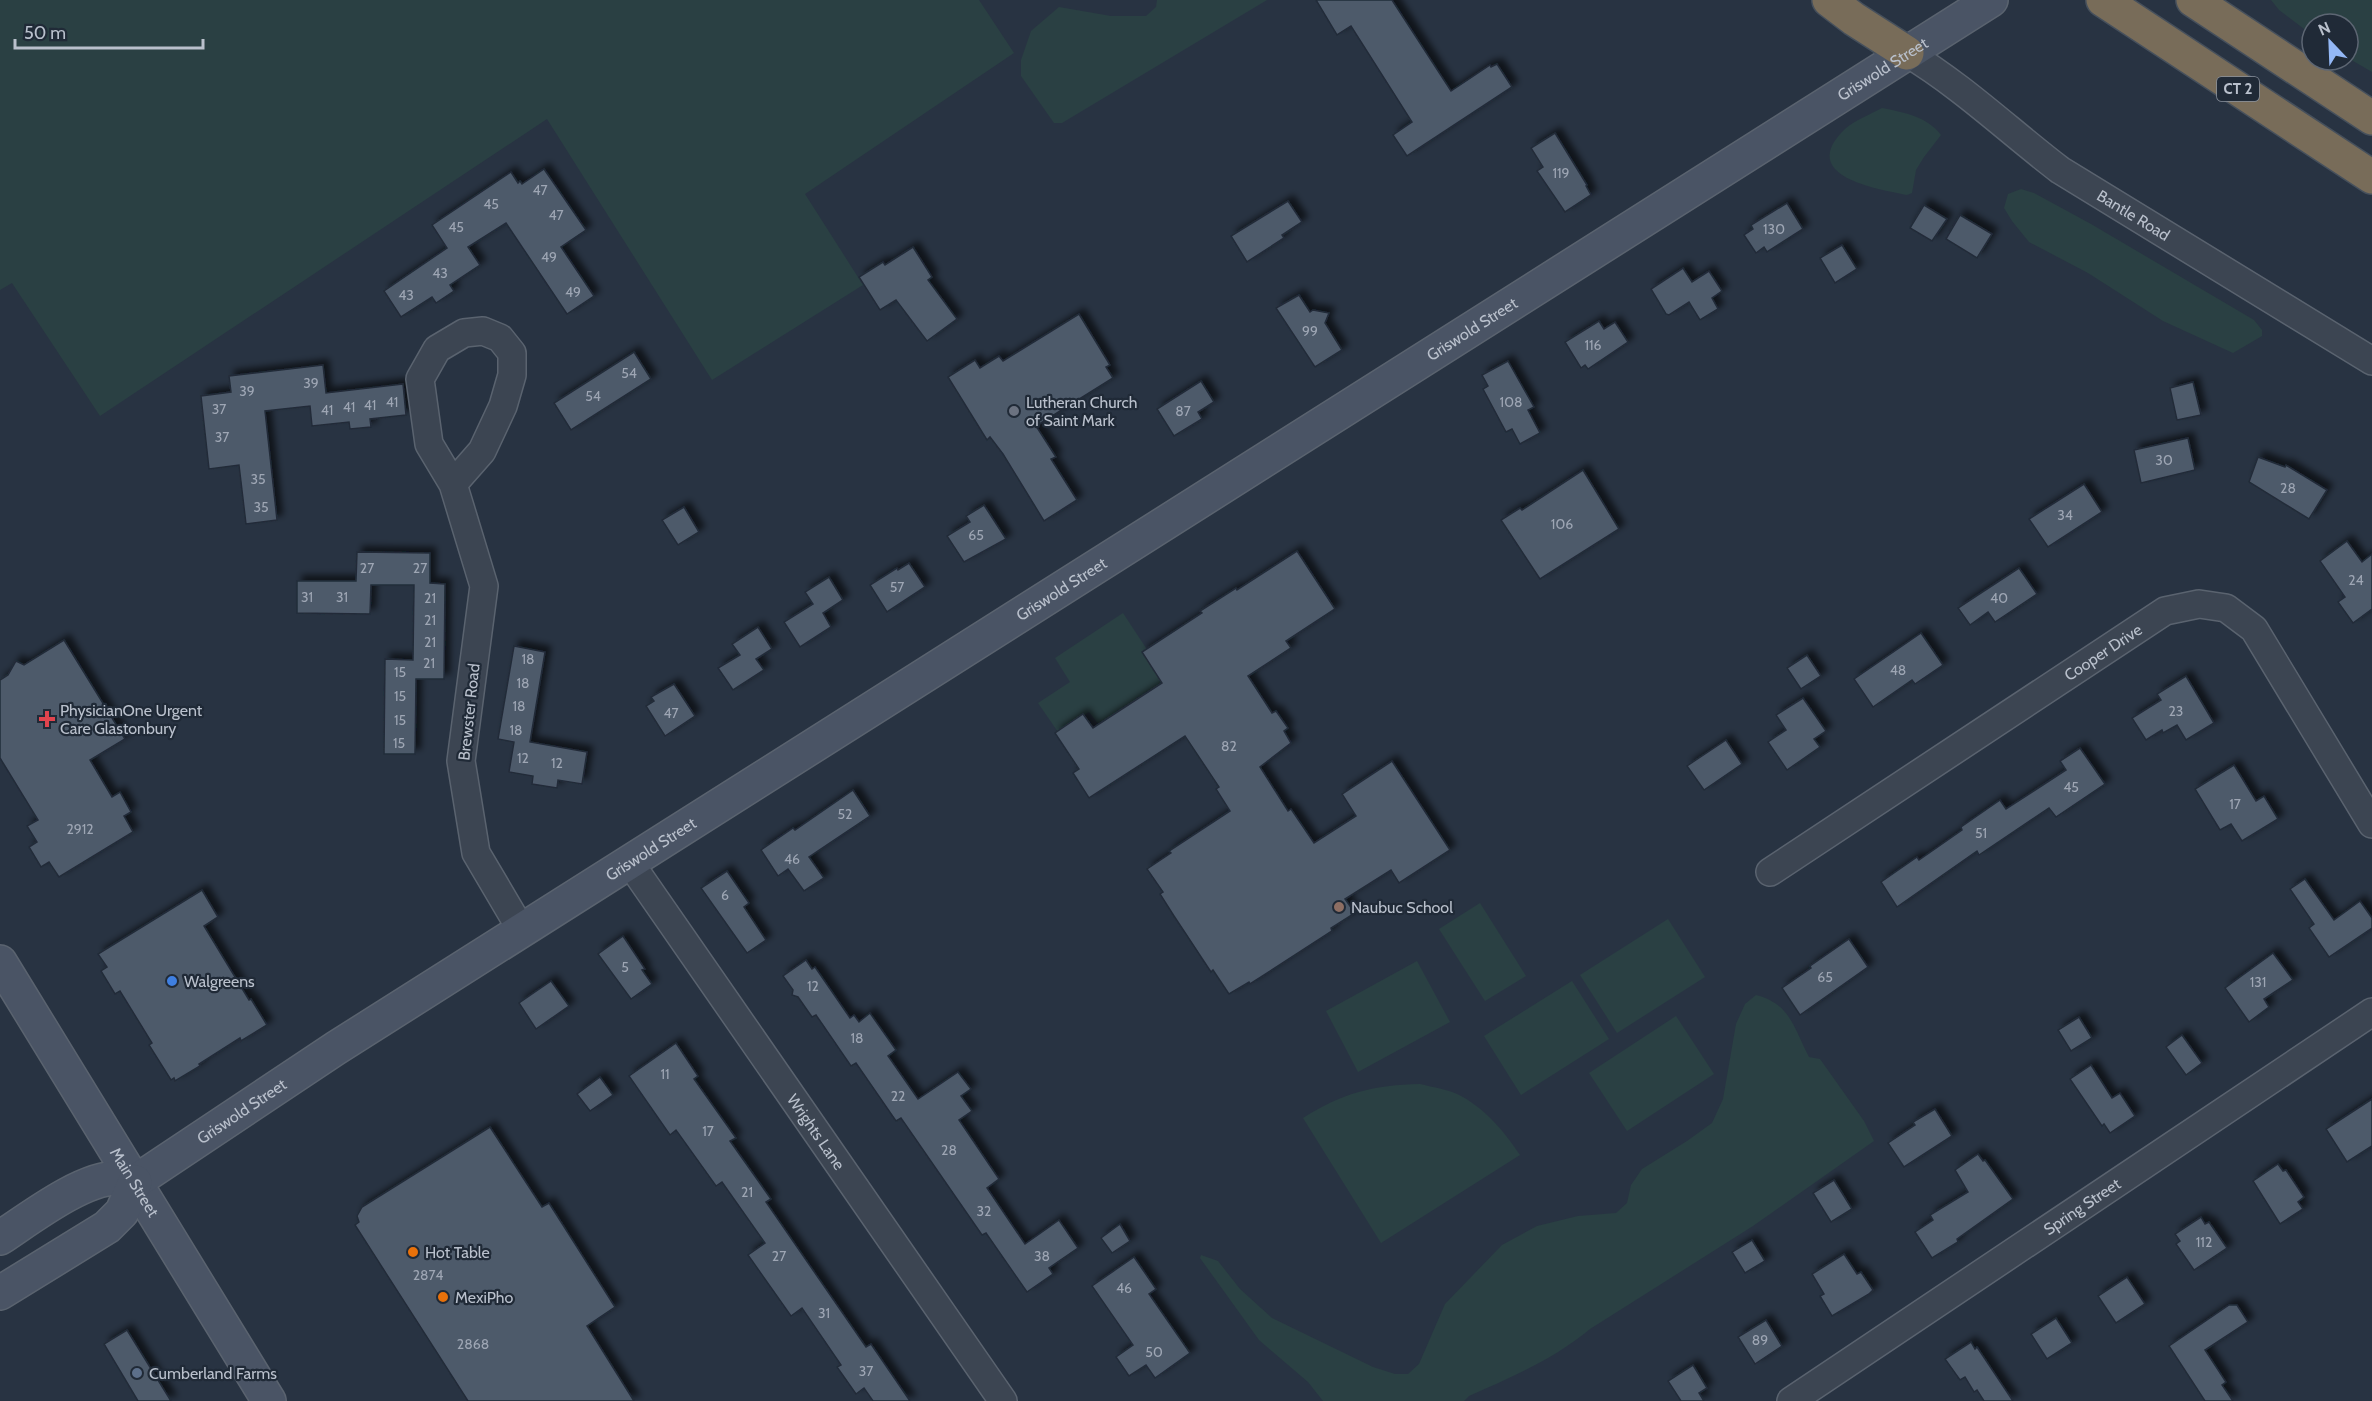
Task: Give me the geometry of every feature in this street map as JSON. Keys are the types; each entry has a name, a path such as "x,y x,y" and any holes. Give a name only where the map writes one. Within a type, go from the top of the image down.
{"highway":[{"path":"1829,0 1860,24 1907,53"},
{"name":"CT 2","path":"2103,0 2372,177"},
{"path":"2193,0 2372,118"}],"main road":[{"name":"Griswold Street","path":"135,1182 326,1054 1991,0"},
{"name":"Main Street","path":"0,962 269,1401"},
{"path":"0,1238 65,1196 94,1182 117,1178 135,1182 122,1212 107,1227 0,1293"}],"street":[{"name":"Bantle Road","path":"1907,53 1949,80 2060,170 2372,361"},
{"name":"Brewster Road","path":"453,484 482,452 503,406 512,375 512,353 500,338 483,332 464,333 437,349 420,379 429,444 453,484 484,586 461,760 476,853 522,931"},
{"name":"Cooper Drive","path":"1770,872 2164,611 2199,604 2226,608 2254,629 2372,824"},
{"name":"Wrights Lane","path":"630,863 1003,1401"},
{"name":"Spring Street","path":"1791,1401 2372,1012"}],"green space":[{"path":"0,0 979,0 1014,53 805,194 863,285 712,380 547,119 100,416 12,283 0,290"},
{"path":"1157,0 1267,0 1062,123 1054,123 1021,76 1021,60 1031,31 1059,7 1111,16 1146,16 1156,7"},
{"path":"2271,0 2372,0 2372,72 2360,65 2360,12 2300,12 2300,26 2279,10"},
{"path":"1882,108 1922,120 1941,135 1916,170 1912,193 1907,195 1861,184 1846,177 1835,169 1830,158 1832,145 1845,129"},
{"path":"2021,189 2034,193 2091,224 2254,320 2262,330 2262,336 2233,353 2163,321 2088,273 2029,242 2004,208 2008,194"},
{"path":"1123,613 1167,680 1099,725 1089,712 1058,732 1038,703 1070,682 1055,658"},
{"path":"1480,903 1526,976 1485,1001 1439,929"},
{"path":"1668,919 1705,977 1617,1033 1580,975"},
{"path":"1417,961 1450,1022 1358,1072 1326,1011"},
{"path":"1572,981 1609,1039 1521,1095 1484,1036"},
{"path":"1756,995 1768,999 1784,1011 1795,1027 1809,1057 1820,1059 1864,1121 1874,1141 1753,1226 1562,1349 1517,1374 1469,1396 1464,1401 1323,1401 1308,1382 1259,1340 1200,1258 1201,1255 1218,1261 1240,1289 1272,1318 1373,1367 1395,1374 1408,1374 1419,1364 1445,1304 1502,1245 1537,1226 1578,1216 1616,1213 1627,1203 1631,1185 1642,1169 1712,1123 1723,1099 1736,1024 1745,1004"},
{"path":"1676,1016 1714,1074 1627,1131 1589,1073"},
{"path":"1420,1084 1444,1089 1467,1099 1485,1113 1520,1155 1381,1243 1303,1118 1331,1102 1359,1092 1388,1086"}],"building":[{"path":"1316,0 1392,0 1451,91 1490,65 1491,67 1497,64 1512,87 1407,156 1393,135 1412,122 1351,26 1337,35"},
{"path":"1555,133 1591,195 1565,212 1537,171 1543,167 1531,148"},
{"path":"544,169 586,230 561,247 594,296 567,314 506,223 468,247 480,265 450,285 454,291 436,303 432,297 401,317 384,291 447,248 432,225 511,172 518,183 520,181 522,184"},
{"path":"1288,201 1302,222 1282,235 1284,238 1247,262 1231,236"},
{"path":"1787,203 1803,229 1767,252 1764,247 1756,253 1744,235 1753,229 1751,225"},
{"path":"1924,205 1947,219 1932,241 1910,228"},
{"path":"1960,215 1992,234 1977,258 1946,239"},
{"path":"1842,245 1857,269 1835,283 1820,258"},
{"path":"913,247 932,277 928,280 957,319 927,341 896,300 880,310 859,277 883,262 885,265"},
{"path":"1683,268 1692,282 1709,271 1722,291 1712,298 1718,309 1700,320 1689,302 1669,315 1666,314 1651,289"},
{"path":"1299,295 1310,312 1313,310 1329,313 1325,323 1342,350 1315,367 1276,308"},
{"name":"Lutheran Church of Saint Mark","path":"1079,314 1110,365 1106,367 1113,378 1036,426 1056,457 1051,459 1077,500 1044,521 1003,454 990,437 987,440 948,377 975,360 980,368 999,356 1003,361"},
{"path":"1599,321 1604,329 1615,322 1628,342 1588,369 1585,365 1581,368 1565,342"},
{"path":"634,352 651,379 571,430 554,403"},
{"path":"1508,361 1534,407 1528,410 1540,433 1520,444 1512,429 1506,432 1483,389 1488,386 1482,375"},
{"path":"323,365 326,393 403,384 406,415 370,419 371,427 350,429 349,422 312,426 310,406 265,411 277,520 246,524 239,465 209,469 201,396 231,392 229,376"},
{"path":"1201,381 1214,402 1198,412 1202,419 1174,436 1157,409"},
{"path":"2193,382 2201,415 2177,420 2170,388"},
{"path":"2188,438 2195,470 2141,483 2134,450"},
{"path":"2258,457 2285,467 2286,465 2327,490 2309,519 2249,482"},
{"path":"1583,470 1619,529 1540,579 1501,520 1520,508 1522,510"},
{"path":"2084,484 2102,512 2048,547 2029,519"},
{"path":"984,505 1006,539 964,562 947,536 970,522 966,516"},
{"path":"684,507 699,532 678,545 662,520"},
{"path":"2347,541 2362,562 2372,554 2372,609 2353,623 2338,602 2345,597 2320,561"},
{"path":"1297,551 1335,609 1286,641 1291,648 1248,676 1272,713 1276,711 1288,728 1284,731 1291,743 1260,767 1288,811 1291,809 1314,843 1356,816 1342,794 1392,761 1450,850 1399,883 1391,870 1345,899 1355,913 1331,928 1332,931 1250,984 1249,982 1229,994 1213,970 1211,972 1174,916 1160,894 1163,892 1147,869 1171,853 1169,851 1230,811 1216,789 1219,787 1185,736 1089,798 1073,773 1079,769 1055,733 1083,714 1093,728 1162,683 1142,652 1202,613 1200,611"},
{"path":"357,552 430,553 430,583 445,584 444,679 416,679 415,754 384,754 385,659 413,660 414,585 371,585 370,614 297,613 297,581 356,581"},
{"path":"909,563 925,587 887,612 870,585"},
{"path":"2019,568 2037,594 1995,622 1988,612 1970,625 1958,608"},
{"path":"829,577 843,600 823,613 831,627 800,647 784,622 813,604 805,592"},
{"path":"758,627 772,649 756,659 764,670 733,690 718,668 740,655 732,644"},
{"path":"1921,633 1943,665 1915,684 1912,680 1873,707 1854,679"},
{"path":"64,640 125,739 90,760 112,797 120,792 131,812 124,816 133,832 59,877 49,862 41,867 29,847 37,842 27,826 38,820 0,758 0,680 8,675 16,661 24,665"},
{"path":"514,646 545,652 530,742 587,752 582,784 558,780 557,788 532,784 533,776 509,772 514,742 498,739"},
{"path":"1807,655 1821,676 1801,689 1787,668"},
{"path":"2186,676 2214,723 2186,740 2177,725 2163,733 2162,730 2146,740 2132,718 2161,700 2157,694"},
{"path":"674,684 695,716 665,736 646,706 654,701 651,697"},
{"path":"1803,698 1826,731 1814,739 1820,747 1787,770 1768,742 1786,730 1776,715"},
{"path":"1726,740 1742,764 1704,790 1687,766"},
{"path":"2080,748 2105,784 2056,817 2049,808 1979,855 1977,851 1897,907 1881,882 1917,857 1919,860 2000,800 2006,809 2066,770 2060,761"},
{"path":"2234,765 2256,801 2264,796 2278,819 2242,841 2231,824 2220,830 2195,789"},
{"path":"853,790 870,816 809,857 824,878 804,891 788,869 778,876 761,850 793,828 795,830"},
{"path":"727,871 749,903 744,907 766,940 747,953 701,888"},
{"path":"2305,879 2334,920 2360,901 2372,918 2372,928 2329,957 2309,928 2314,924 2290,889"},
{"name":"Walgreens","path":"202,890 218,917 204,926 267,1025 241,1041 240,1038 175,1081 174,1078 171,1080 149,1045 152,1043 120,991 115,994 101,971 107,967 98,954"},
{"path":"623,936 652,984 631,999 598,954"},
{"path":"1849,939 1868,967 1800,1015 1782,988"},
{"path":"2273,953 2293,980 2264,999 2269,1007 2249,1022 2225,988"},
{"path":"806,960 812,969 815,967 850,1018 854,1015 859,1022 870,1013 896,1050 888,1056 918,1099 958,1072 971,1089 961,1096 972,1111 959,1120 999,1179 987,1188 1025,1244 1059,1220 1078,1248 1049,1268 1053,1274 1027,1292 986,1233 982,1235 901,1118 896,1121 856,1063 851,1066 816,1015 812,1017 798,997 792,995 793,990 783,976"},
{"path":"551,981 569,1006 536,1029 519,1003"},
{"path":"2079,1017 2092,1038 2071,1051 2058,1030"},
{"path":"2182,1035 2202,1063 2186,1075 2166,1047"},
{"path":"676,1043 698,1076 694,1079 736,1138 730,1141 771,1199 766,1202 866,1347 871,1344 910,1401 873,1401 864,1388 856,1394 837,1367 841,1365 802,1308 791,1316 748,1255 765,1243 722,1182 716,1186 676,1130 670,1135 629,1076"},
{"path":"2091,1065 2112,1098 2120,1093 2135,1116 2110,1133 2104,1124 2102,1126 2070,1079"},
{"path":"600,1077 613,1095 590,1111 577,1094"},
{"path":"2372,1099 2372,1146 2347,1162 2326,1129"},
{"path":"1935,1109 1952,1136 1904,1167 1888,1143 1915,1125 1913,1122"},
{"path":"490,1127 542,1207 549,1203 615,1307 587,1326 634,1401 468,1401 355,1225 359,1222 357,1216 362,1207"},
{"path":"1978,1154 1983,1161 1985,1160 2013,1199 1957,1239 1958,1242 1932,1258 1915,1232 1933,1220 1930,1215 1968,1192 1955,1170"},
{"path":"2278,1164 2283,1171 2286,1170 2304,1197 2298,1202 2303,1209 2280,1224 2253,1181"},
{"path":"1834,1180 1852,1209 1831,1222 1813,1193"},
{"path":"2201,1217 2205,1224 2209,1222 2227,1248 2194,1270 2176,1244 2180,1241 2175,1234"},
{"path":"1120,1224 1130,1241 1112,1253 1101,1238"},
{"path":"1752,1240 1765,1261 1745,1273 1732,1252"},
{"path":"1844,1254 1857,1274 1861,1272 1873,1290 1832,1316 1820,1296 1824,1294 1812,1274"},
{"path":"1134,1257 1156,1289 1149,1294 1190,1353 1155,1378 1146,1365 1129,1376 1116,1357 1133,1345 1092,1286"},
{"path":"2127,1277 2145,1304 2116,1323 2098,1296"},
{"path":"2229,1305 2237,1305 2248,1322 2205,1350 2226,1382 2222,1385 2233,1401 2205,1401 2169,1346"},
{"path":"2056,1318 2072,1343 2047,1359 2031,1334"},
{"path":"1766,1320 1782,1346 1755,1364 1738,1337"},
{"name":"Cumberland Farms","path":"127,1330 171,1401 138,1401 104,1344"},
{"path":"1971,1342 1975,1349 1977,1347 2013,1401 1984,1401 1977,1390 1974,1392 1965,1377 1960,1380 1945,1359"},
{"path":"1693,1365 1707,1388 1699,1393 1704,1401 1681,1401 1668,1381"}],"place":[{"name":"Lutheran Church of Saint Mark","path":"1014,411"},
{"name":"PhysicianOne Urgent Care Glastonbury","path":"47,719"},
{"name":"Naubuc School","path":"1339,907"},
{"name":"Walgreens","path":"172,981"},
{"name":"Hot Table","path":"413,1252"},
{"name":"MexiPho","path":"443,1297"},
{"name":"Cumberland Farms","path":"137,1373"}]}
